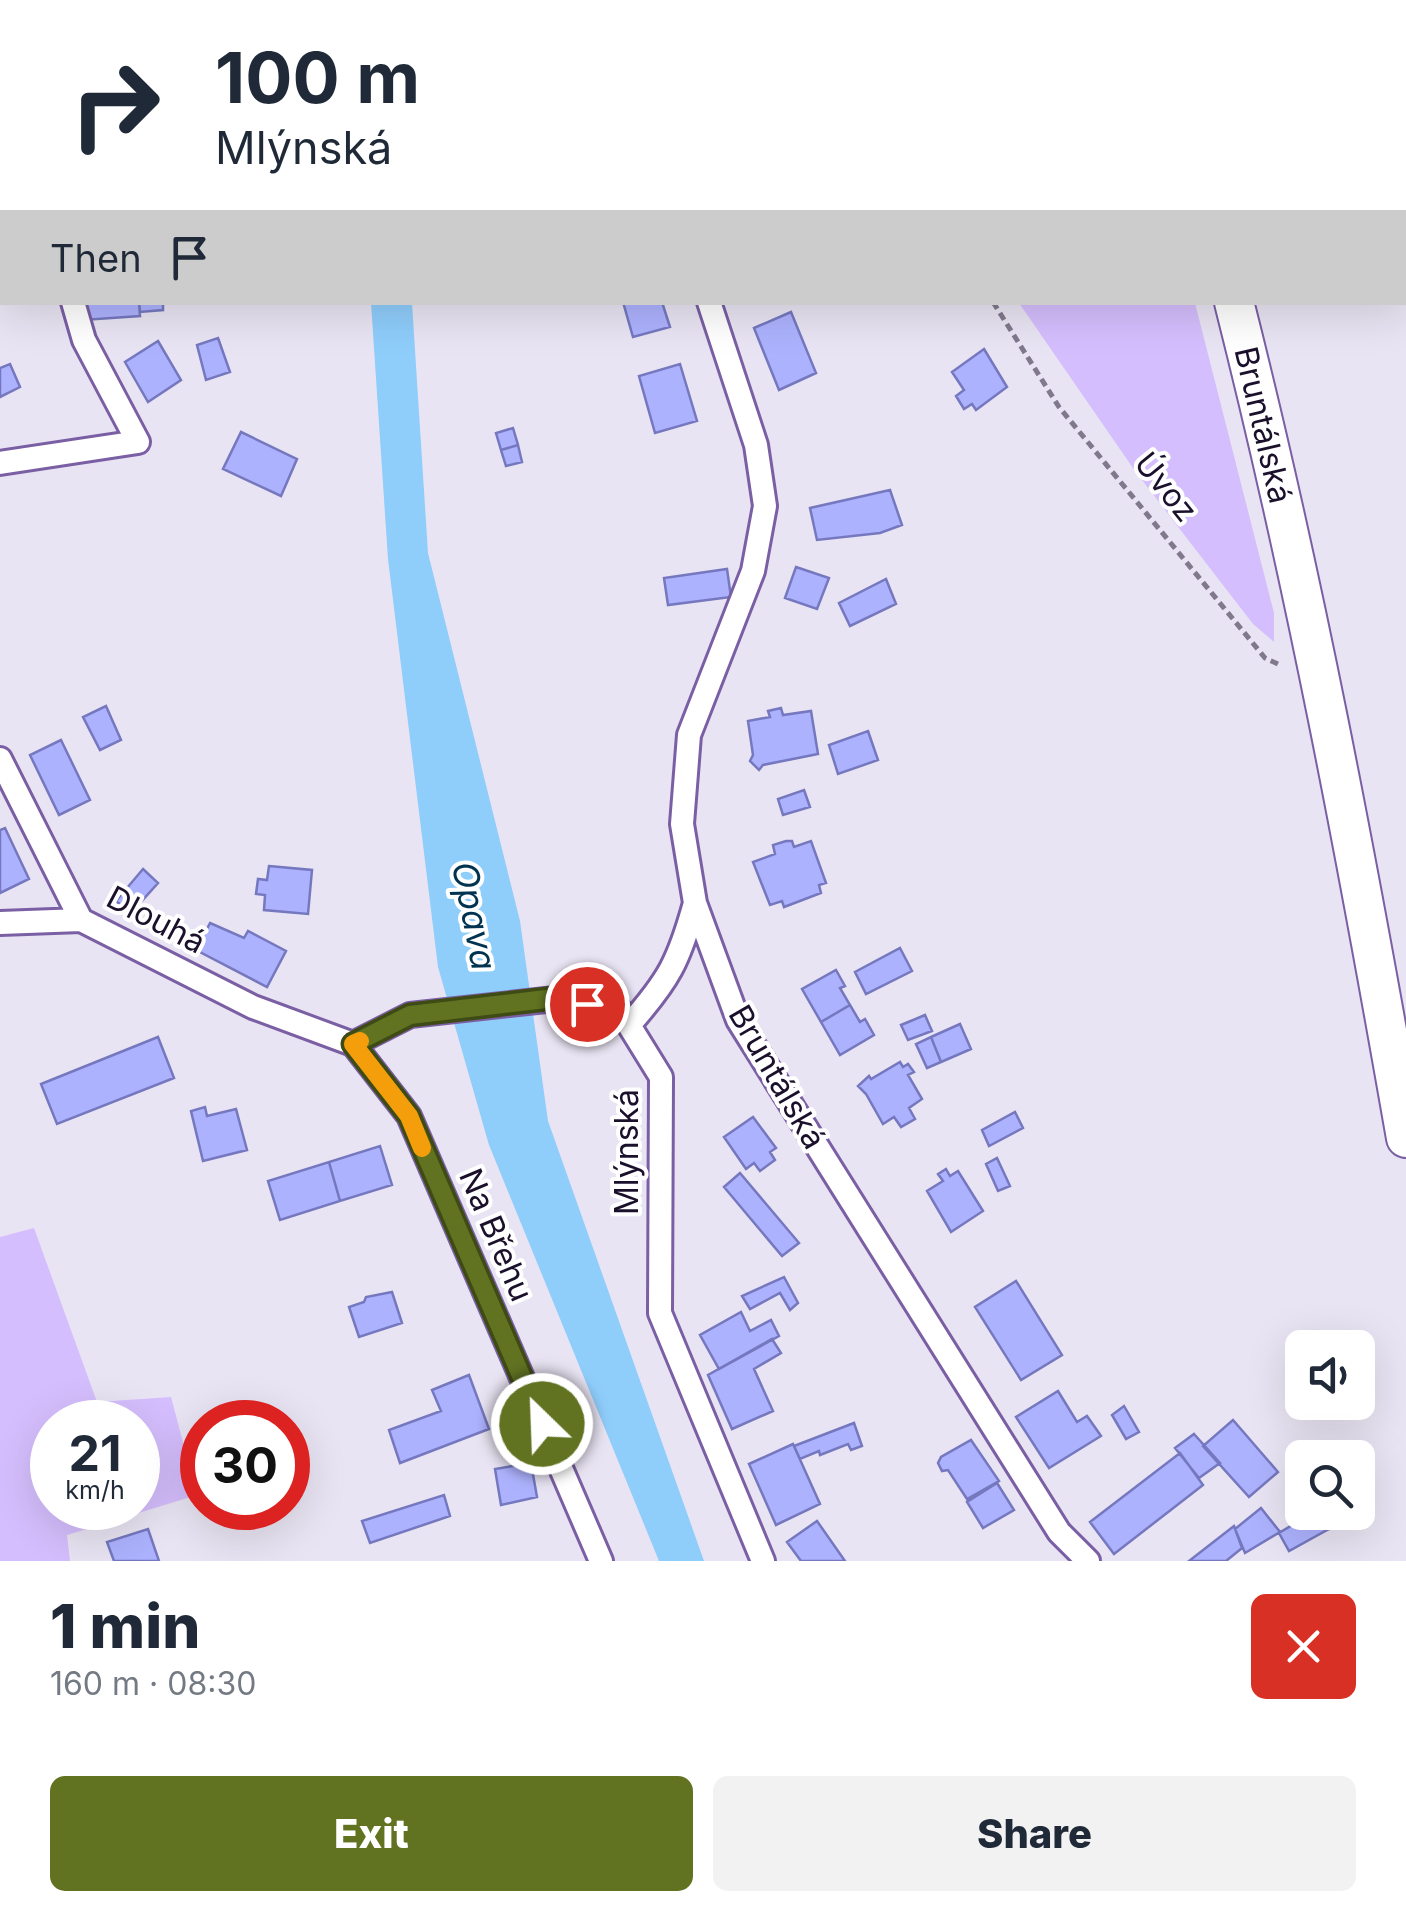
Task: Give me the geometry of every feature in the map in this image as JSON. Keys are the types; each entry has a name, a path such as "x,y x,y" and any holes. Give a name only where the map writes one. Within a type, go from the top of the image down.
{"main road":[{"name":"Bruntálská","path":"1235,305 1270,446 1318,682 1395,1010 1406,1138"}],"street":[{"path":"0,463 138,442 84,340 74,305"},
{"name":"Bruntálská","path":"710,305 756,445 765,506 753,571 689,735 682,824 694,903 738,1020 1058,1532 1088,1561"},
{"name":"Dlouhá","path":"0,759 81,920 253,1007 353,1044"},
{"path":"353,1044 410,1015 555,998 619,1009 629,1025 662,988 682,948 694,903"},
{"path":"0,924 81,920"},
{"name":"Mlýnská","path":"629,1025 661,1076 660,1313 763,1561"},
{"name":"Na Břehu","path":"353,1044 409,1116 602,1561"}],"path":[{"name":"Úvoz","path":"995,305 1058,407 1265,658 1318,682"}],"shaded area":[{"path":"1020,305 1196,305 1274,613 1274,642 1253,624 1135,471"},
{"path":"34,1228 96,1400 30,1400 30,1530 83,1530 67,1535 70,1561 0,1561 0,1237"},
{"path":"171,1397 180,1431 180,1500 160,1506 160,1400 127,1400"}],"water":[{"name":"Opava","path":"371,305 412,305 428,553 520,921 548,1121 704,1561 659,1561 489,1145 438,967 388,559"}],"building":[{"path":"80,305 139,305 140,316 83,320"},
{"path":"139,305 163,305 163,310 140,312"},
{"path":"624,305 663,305 670,327 633,337"},
{"path":"791,312 816,373 779,390 754,328"},
{"path":"218,338 230,372 206,380 197,345"},
{"path":"158,341 181,380 148,402 125,362"},
{"path":"984,349 1007,387 976,410 972,404 964,409 956,396 964,390 952,372"},
{"path":"10,364 20,387 0,397 0,368"},
{"path":"680,364 697,421 655,433 639,376"},
{"path":"513,428 518,445 501,450 496,433"},
{"path":"241,432 297,459 281,496 223,469"},
{"path":"518,445 522,462 506,466 501,450"},
{"path":"890,490 902,525 880,533 817,540 810,508"},
{"path":"796,567 829,578 817,609 785,598"},
{"path":"727,569 731,597 668,605 664,578"},
{"path":"886,579 896,604 850,626 839,603"},
{"path":"106,706 121,740 100,750 83,717"},
{"path":"781,708 783,715 811,711 818,754 763,765 759,770 750,761 753,755 748,721 770,717 768,711"},
{"path":"868,731 878,760 838,774 829,745"},
{"path":"61,740 90,800 59,815 30,755"},
{"path":"804,790 810,807 783,815 778,799"},
{"path":"5,828 29,879 0,893 0,830"},
{"path":"792,841 794,847 811,841 826,883 819,885 821,893 784,907 782,901 770,905 753,862 775,854 773,845"},
{"path":"269,866 312,870 308,914 264,910 265,895 256,894 258,879 267,880"},
{"path":"143,869 158,883 131,913 116,901"},
{"path":"210,923 244,938 248,931 286,951 267,987 196,950"},
{"path":"900,948 912,971 866,994 855,972"},
{"path":"836,970 850,1005 821,1022 802,989"},
{"path":"850,1005 874,1035 840,1055 821,1022"},
{"path":"925,1015 932,1031 908,1040 901,1025"},
{"path":"960,1024 971,1049 941,1062 931,1037"},
{"path":"158,1037 174,1078 57,1124 41,1084"},
{"path":"931,1037 941,1062 927,1068 916,1044"},
{"path":"900,1062 903,1067 908,1064 914,1072 908,1075 922,1099 909,1108 915,1119 901,1127 894,1117 883,1124 858,1086 869,1076 871,1079"},
{"path":"205,1107 207,1116 236,1109 247,1150 203,1161 191,1111"},
{"path":"1015,1112 1023,1128 989,1146 982,1130"},
{"path":"753,1117 776,1148 770,1152 775,1160 760,1171 754,1163 746,1169 724,1137"},
{"path":"380,1146 392,1185 340,1201 329,1162"},
{"path":"997,1158 1010,1186 998,1191 986,1164"},
{"path":"329,1162 340,1201 280,1220 268,1181"},
{"path":"946,1169 950,1176 958,1171 983,1211 951,1232 927,1191 943,1181 938,1174"},
{"path":"740,1173 799,1243 782,1256 724,1187"},
{"path":"784,1277 798,1303 790,1310 780,1293 750,1309 742,1296"},
{"path":"1016,1281 1062,1355 1021,1380 975,1307"},
{"path":"392,1292 402,1323 359,1337 349,1307 364,1302 366,1297"},
{"path":"741,1312 750,1331 771,1320 779,1336 719,1369 700,1335"},
{"path":"772,1339 781,1353 754,1369 773,1411 732,1429 708,1375"},
{"path":"469,1375 489,1429 400,1463 389,1430 441,1411 432,1390"},
{"path":"1058,1391 1077,1422 1087,1416 1101,1436 1049,1468 1016,1417"},
{"path":"1124,1406 1139,1432 1126,1439 1112,1415"},
{"path":"1233,1420 1278,1472 1249,1497 1203,1446"},
{"path":"854,1423 862,1446 851,1450 848,1444 800,1459 794,1446"},
{"path":"1194,1434 1220,1463 1199,1478 1175,1448"},
{"path":"971,1440 999,1481 967,1499 948,1470 942,1471 938,1463 941,1457"},
{"path":"793,1444 820,1504 776,1525 749,1464"},
{"path":"526,1446 528,1461 513,1462 512,1448"},
{"path":"1180,1453 1203,1485 1114,1554 1090,1522"},
{"path":"531,1463 537,1497 501,1505 495,1469"},
{"path":"997,1483 1014,1510 983,1528 967,1502"},
{"path":"444,1495 450,1516 370,1543 362,1521"},
{"path":"1261,1508 1280,1532 1245,1553 1235,1529"},
{"path":"817,1521 845,1561 801,1561 787,1542"},
{"path":"1234,1526 1242,1548 1226,1561 1189,1561"},
{"path":"1285,1529 1327,1530 1289,1551 1279,1533"},
{"path":"148,1530 159,1561 114,1561 107,1542"}],"slow traffic":[{"path":"360,1041 353,1044 409,1116 422,1148"}],"route":[{"path":"542,1424 409,1116 353,1044 410,1015 555,998 587,1004"}]}
